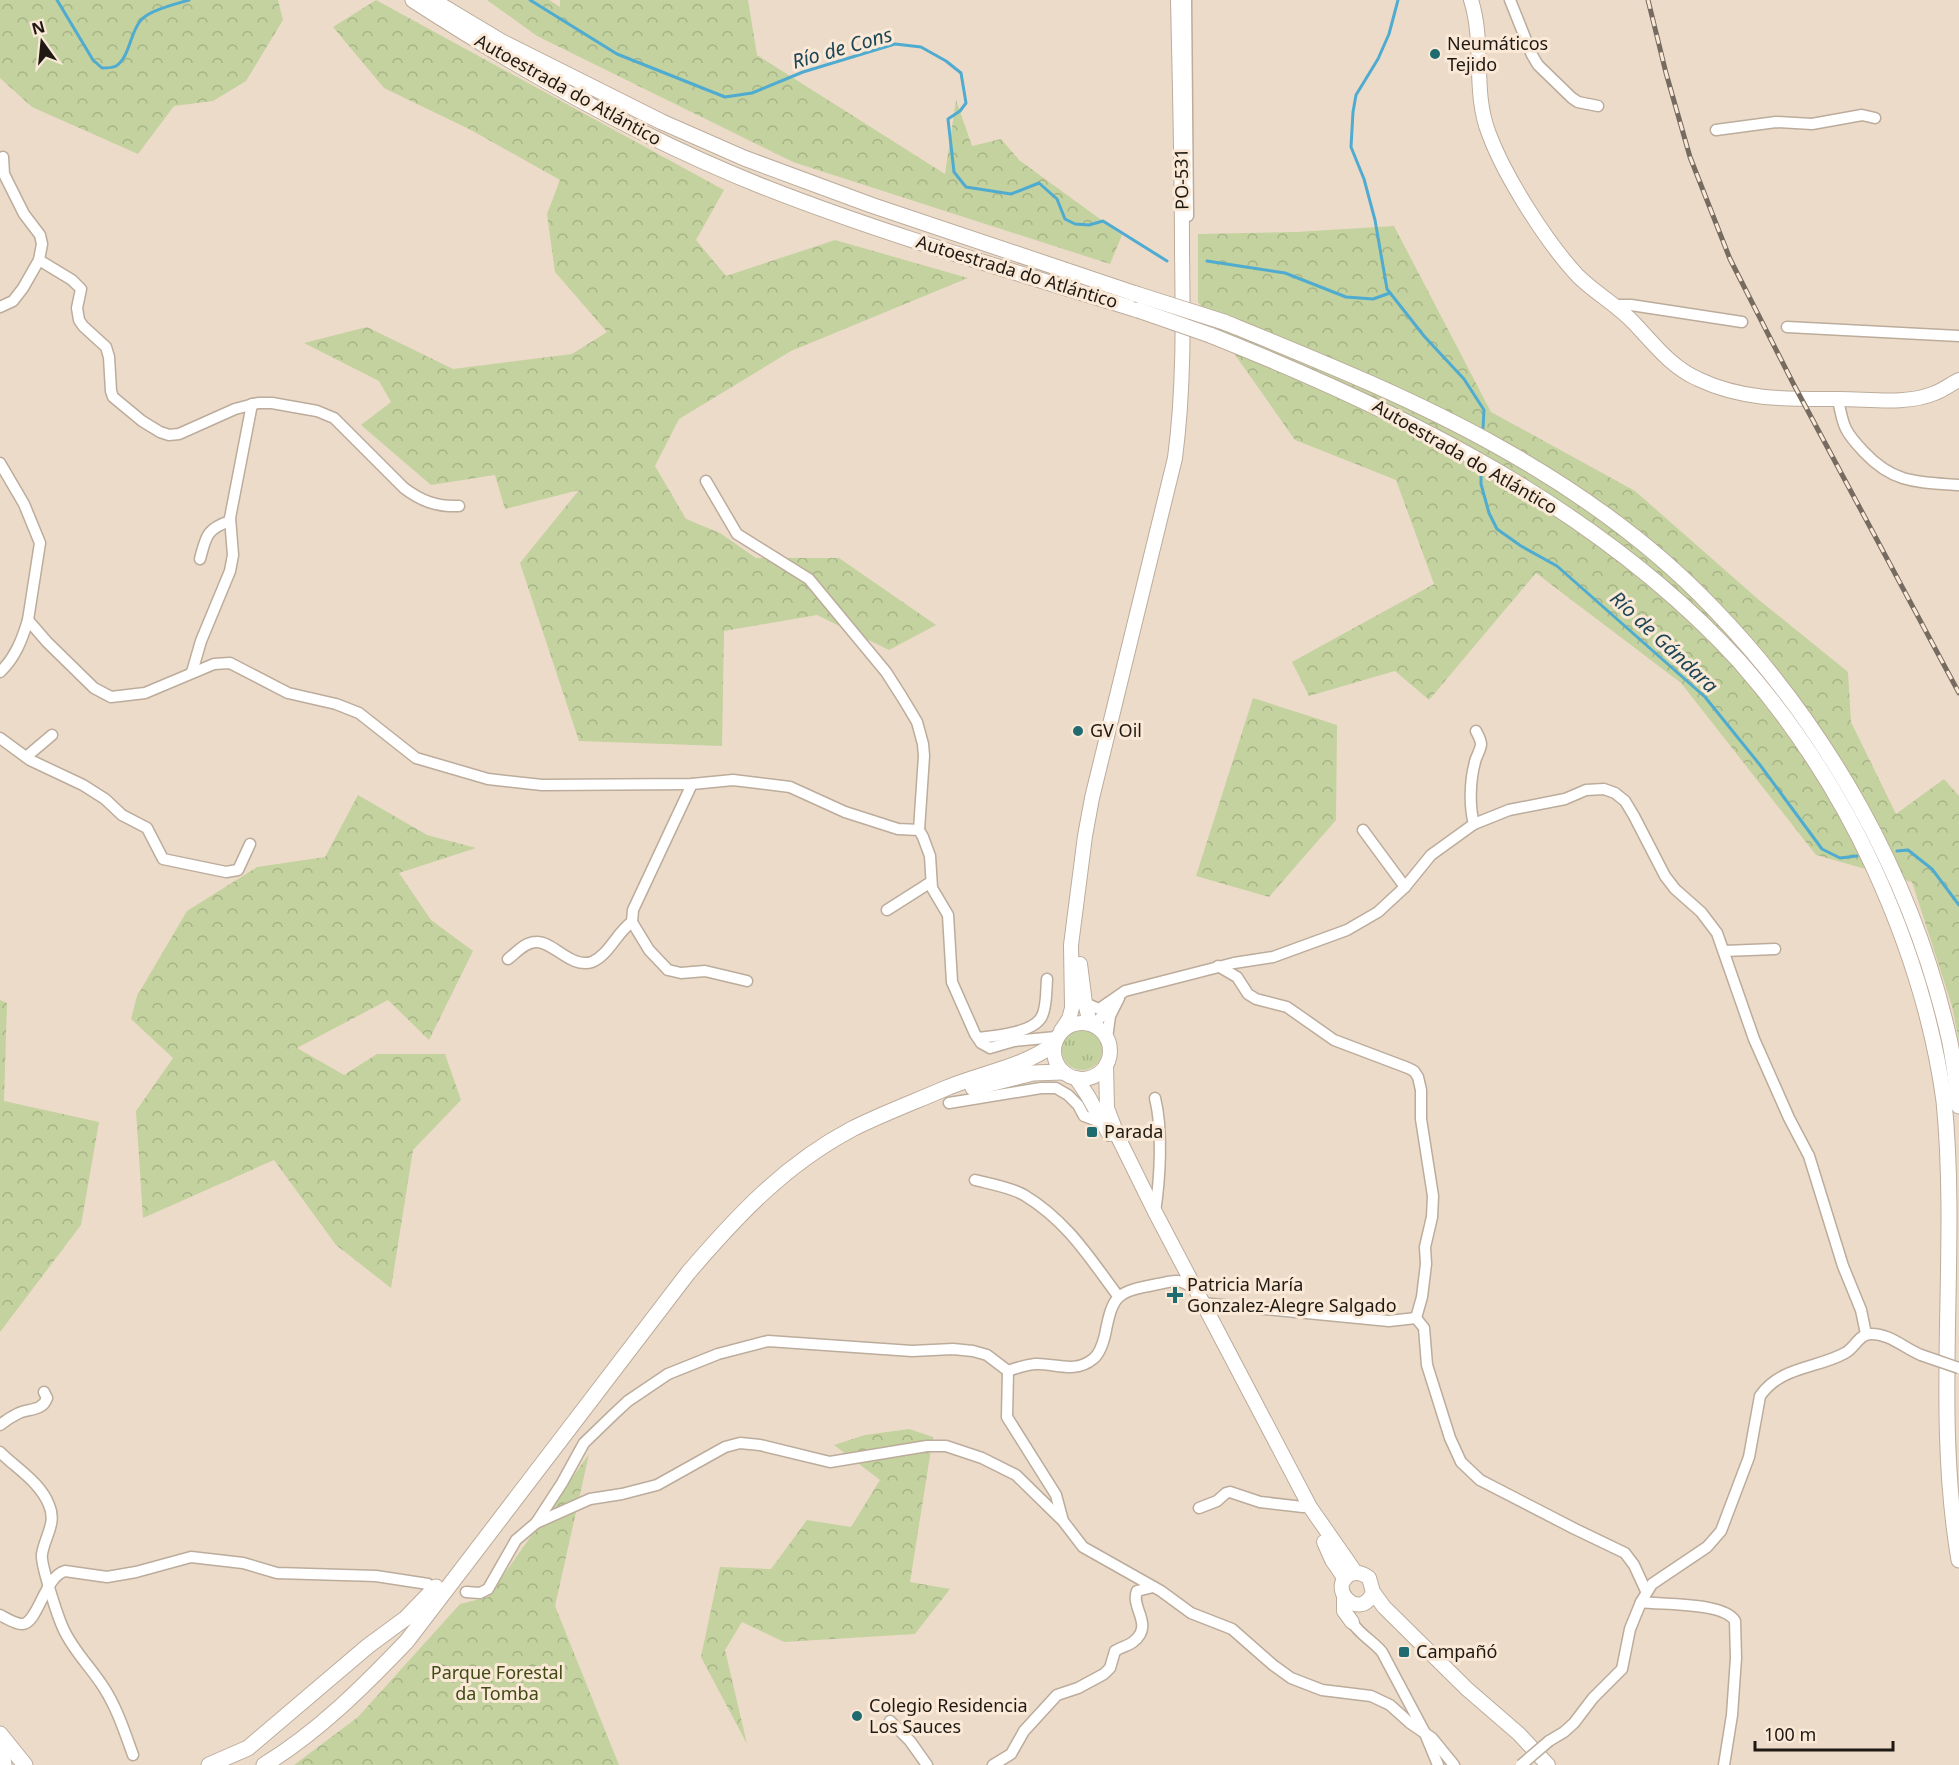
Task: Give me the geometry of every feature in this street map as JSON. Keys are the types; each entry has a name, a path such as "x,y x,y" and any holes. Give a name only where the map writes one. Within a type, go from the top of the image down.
{"highway":[{"name":"Autoestrada do Atlántico","path":"413,0 496,53 584,102 652,137 762,186 898,235 1137,302 1224,322 1318,360 1437,414 1500,447 1576,495 1647,547 1713,607 1772,675 1825,748 1849,786 1891,868 1926,954 1940,998 1950,1042 1959,1106"},
{"name":"Autoestrada do Atlántico","path":"432,0 502,42 662,122 744,158 1137,302 1364,399 1512,480 1571,519 1674,598 1739,662 1792,728 1856,830 1893,909 1916,978 1934,1046 1944,1100 1949,1158 1951,1224 1947,1439 1949,1479 1959,1560"},
{"path":"264,1765 322,1723 364,1687 407,1641 688,1274 726,1229 762,1192 802,1161 852,1129 964,1080 1033,1057 1057,1037"},
{"path":"909,1104 1033,1073 1069,1075"},
{"path":"209,1765 248,1748 368,1646 417,1608 434,1590 517,1485 548,1455"},
{"path":"0,1735 4,1765"},
{"path":"0,1735 12,1765"},
{"path":"0,1735 25,1765"}],"main road":[{"name":"PO-531","path":"1075,910 1092,798 1175,458 1180,417 1183,285 1176,0"},
{"path":"1471,0 1478,29 1481,109 1493,145 1525,201 1564,260 1588,285 1615,305 1680,370 1733,393 1779,399 1915,398 1935,393 1959,380"},
{"path":"1069,1075 1090,1078 1102,1071 1110,1052 1107,1038 1092,1024 1085,1003 1081,984 1075,910"},
{"path":"1075,910 1071,945 1072,1008 1069,1019 1057,1037 1053,1056 1104,1124 1177,1276 1188,1285 1252,1412 1332,1560 1349,1576 1369,1578 1366,1599 1352,1622 1344,1611 1344,1597 1341,1588 1349,1576"},
{"path":"1057,1037 1074,1023 1092,1024"},
{"path":"1106,1065 1107,1108 1118,1137 1155,1212 1208,1306 1310,1507 1349,1576"},
{"path":"1344,1597 1352,1604 1366,1599 1384,1607 1467,1689 1519,1734 1548,1765"},
{"path":"1366,1599 1403,1639 1537,1765"}],"street":[{"name":"PO-531","path":"1183,285 1189,179 1186,0"},
{"path":"1510,0 1527,48 1538,65 1572,98 1578,102 1598,106"},
{"path":"1716,130 1776,122 1812,124 1862,115 1875,118"},
{"path":"0,307 13,301 23,288 39,260 42,244 40,235 24,214 4,174 3,157"},
{"path":"39,260 72,279 81,289 77,308 79,320 106,347 113,397 142,421 160,432 169,435 179,434 234,408 252,404 272,403 317,411 334,418 404,488 415,496 443,507 459,506"},
{"path":"1615,305 1631,305 1742,322"},
{"path":"1788,327 1959,336"},
{"path":"1838,399 1845,429 1870,458 1885,471 1900,478 1915,481 1959,485"},
{"path":"192,672 201,641 230,571 233,555 230,521 252,404"},
{"path":"0,463 24,504 40,543 28,620 22,641 7,666 0,672"},
{"path":"706,481 737,534 809,579 886,672 917,722 924,756 918,830 930,856 931,882 936,898 948,915 952,982 981,1043 990,1048 1014,1041 1057,1037"},
{"path":"200,559 209,532 216,526 230,521"},
{"path":"28,620 94,688 111,697 145,693 214,664 230,663 288,693 336,704 359,713 416,758 488,779 542,785 692,784 733,780 790,787 845,812 898,829 918,830"},
{"path":"1474,824 1471,800 1474,765 1481,747 1476,731"},
{"path":"26,757 52,735"},
{"path":"0,738 26,757 83,784 122,815 147,828 163,859 226,872 238,870 250,844"},
{"path":"692,784 633,910 632,922 649,950 668,970 681,973 705,971 747,981"},
{"path":"1085,1003 1099,1009 1125,991 1218,966 1274,957 1347,930 1378,912 1405,887 1431,855 1474,824 1509,810 1555,801 1586,790 1604,789 1615,793 1625,801 1665,876 1675,889 1701,912 1717,933 1754,1039 1789,1118 1809,1156 1843,1266 1861,1310 1866,1334"},
{"path":"1363,830 1405,887"},
{"path":"887,910 931,882"},
{"path":"508,959 527,944 537,941 583,963 593,962 632,922"},
{"path":"1724,951 1775,950"},
{"path":"1218,966 1237,977 1248,994 1256,999 1287,1007 1334,1040 1408,1068 1418,1077 1421,1090 1422,1127 1433,1196 1432,1217 1425,1247 1426,1264 1422,1297 1416,1318"},
{"path":"978,1038 1019,1031 1036,1024 1043,1015 1047,979"},
{"path":"1107,1038 1113,1009 1125,991"},
{"path":"1092,1024 1107,1010 1108,1003"},
{"path":"1024,1041 1034,1051 1033,1057"},
{"path":"949,1103 1041,1088 1056,1089 1073,1100 1084,1116 1104,1124"},
{"path":"1155,1098 1160,1118 1159,1180 1155,1212"},
{"path":"975,1180 1024,1195 1060,1222 1072,1234 1118,1296"},
{"path":"1142,1185 1150,1188 1156,1186 1159,1180"},
{"path":"1008,1371 1035,1364 1072,1368 1094,1359 1103,1344 1112,1306 1118,1296 1133,1289 1177,1276"},
{"path":"1208,1306 1389,1321 1416,1318"},
{"path":"1416,1318 1424,1329 1427,1365 1450,1438 1461,1462 1479,1480 1625,1552 1646,1591"},
{"path":"1521,1765 1549,1740 1564,1732 1574,1723 1593,1698 1622,1669 1630,1629 1646,1591 1652,1584 1707,1547 1720,1531 1749,1457 1760,1396 1766,1388 1778,1378 1795,1370 1847,1352 1866,1334 1886,1336 1921,1355 1959,1368"},
{"path":"536,1523 584,1443 628,1401 668,1374 718,1354 768,1341 912,1351 973,1350 987,1355 1008,1371"},
{"path":"1008,1371 1007,1417 1056,1495 1063,1521"},
{"path":"0,1425 15,1415 45,1405 47,1398 44,1392"},
{"path":"466,1592 480,1593 488,1588 516,1540 536,1523 590,1499 657,1485 724,1447 740,1443 760,1445 830,1462 927,1446 946,1446 982,1458 1016,1476 1063,1521 1083,1547 1153,1587 1191,1613 1232,1629 1272,1665 1291,1678 1322,1690 1363,1695 1390,1705 1432,1738 1454,1765"},
{"path":"0,1452 41,1490 49,1504 52,1522 42,1555 64,1631 77,1653 105,1689 133,1755"},
{"path":"1199,1508 1217,1501 1230,1492 1260,1502 1303,1507"},
{"path":"0,1614 21,1624 27,1622 33,1616 49,1584 58,1573 65,1571 107,1577 192,1557 243,1563 277,1573 376,1576 428,1584"},
{"path":"993,1765 1011,1754 1024,1731 1057,1695 1078,1688 1104,1674 1110,1668 1115,1651 1140,1636 1142,1621 1135,1598 1136,1593 1153,1587"},
{"path":"1641,1602 1705,1606 1728,1613 1735,1621 1736,1658 1732,1715 1724,1765"},
{"path":"1352,1622 1356,1629 1382,1652 1424,1731 1438,1765"},
{"path":"890,1721 927,1765"}],"green space":[{"path":"0,0 278,0 283,20 246,81 213,101 174,106 138,154 32,107 0,78"},
{"path":"376,0 724,190 696,240 726,276 835,240 968,278 791,351 679,419 655,466 686,519 720,533 756,558 839,558 936,625 889,650 817,615 724,631 722,746 579,741 520,563 579,490 505,509 495,475 431,485 361,425 391,402 379,381 304,343 367,327 453,369 572,354 607,332 555,272 547,214 560,180 471,130 384,88 333,27"},
{"path":"487,0 549,0 560,7 560,0 748,0 757,55 945,174 956,100 972,146 1001,139 1019,160 1122,235 1110,264 793,162 537,36"},
{"path":"1394,226 1491,412 1635,491 1759,600 1848,672 1851,722 1896,814 1944,779 1959,796 1959,1041 1952,1006 1912,882 1816,855 1681,683 1536,573 1429,700 1395,671 1309,696 1292,662 1434,584 1396,480 1295,440 1198,302 1198,234 1296,232"},
{"path":"1253,698 1337,725 1336,820 1269,897 1196,876"},
{"path":"358,795 427,835 476,848 399,873 431,920 473,951 429,1040 388,1000 297,1048 344,1075 377,1054 445,1054 461,1100 413,1150 391,1288 336,1245 274,1160 143,1218 136,1111 173,1058 131,1019 137,996 187,911 257,867 325,857"},
{"path":"0,1000 7,1003 4,1101 99,1122 81,1225 0,1332"},
{"path":"1082,1030 1090,1031 1096,1036 1101,1042 1101,1058 1096,1064 1090,1069 1082,1070 1074,1069 1068,1064 1063,1058 1062,1050 1063,1042 1068,1036 1074,1031"},
{"path":"909,1429 933,1437 910,1582 950,1589 915,1634 784,1642 742,1622 725,1650 747,1744 701,1657 720,1567 771,1569 807,1520 851,1527 880,1480 834,1445 865,1435"},
{"name":"Parque Forestal da Tomba","path":"589,1454 555,1606 619,1765 294,1765 358,1717 460,1604 488,1597"}],"waterway":[{"name":"Río de Cons","path":"57,0 93,60 102,68 114,67 121,62 137,25 145,16 189,0"},
{"name":"Río de Cons","path":"530,0 617,54 725,97 752,93 803,72 895,44 921,47 946,61 961,73 966,103 960,111 948,119 954,172 966,187 1011,194 1039,183 1057,199 1065,219 1075,224 1089,225 1103,221 1167,261"},
{"name":"Río de Gándara","path":"1398,0 1389,34 1378,59 1356,95 1351,147 1364,179 1375,220 1387,289 1424,336 1464,379 1484,410 1483,428"},
{"name":"Río de Cons","path":"1207,261 1285,273 1346,297 1373,299 1390,293"},
{"name":"Río de Gándara","path":"1481,475 1481,484 1489,513 1497,529 1521,546 1557,566 1705,697 1760,765 1822,849 1840,858 1857,856"},
{"path":"1897,851 1908,850 1932,869 1959,905"}],"railway":[{"path":"1648,0 1690,157 1730,259 1794,385 1959,693"}],"place":[{"name":"Neumáticos Tejido","path":"1435,54"},
{"name":"GV Oil","path":"1078,731"},
{"name":"Parada","path":"1092,1132"},
{"name":"Patricia María Gonzalez-Alegre Salgado","path":"1175,1295"},
{"name":"Campañó","path":"1404,1652"},
{"name":"Colegio Residencia Los Sauces","path":"857,1716"}]}
